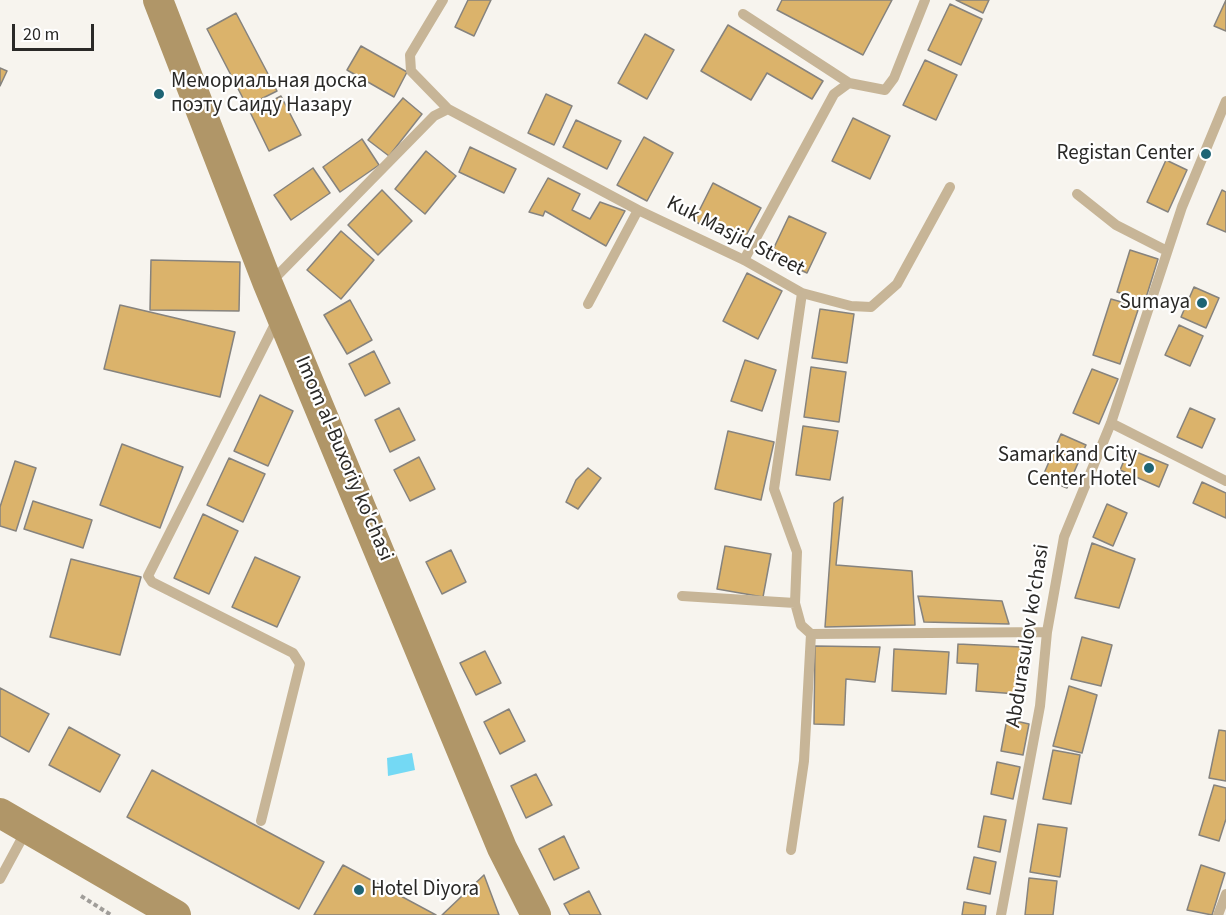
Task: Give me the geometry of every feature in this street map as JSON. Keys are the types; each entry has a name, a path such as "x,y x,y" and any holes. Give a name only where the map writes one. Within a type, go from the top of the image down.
{"main road":[{"name":"Imom al-Buxoriy ko'chasi","path":"158,0 268,284 502,848 536,915"},
{"path":"0,813 176,915"}],"lane":[{"name":"Kuk Masjid Street","path":"443,0 410,56 411,70 448,109 638,210 744,260 802,292 774,489 796,552 795,603 801,625 811,634"},
{"path":"743,14 849,82 885,90 894,78 925,0"},
{"path":"744,260 834,94 849,82"},
{"name":"Abdurasulov ko'chasi","path":"1001,915 1040,706 1047,632 1064,537 1112,423 1167,251 1226,101"},
{"path":"268,284 435,116 448,109"},
{"path":"802,292 851,306 871,307 897,284 950,187"},
{"path":"1077,194 1116,225 1167,251"},
{"path":"588,304 638,210"},
{"path":"261,821 300,664 293,654 152,582 148,576 281,311"},
{"path":"1112,423 1226,482"},
{"path":"682,596 795,603"},
{"path":"791,850 804,761 811,634 1047,632"},
{"path":"0,879 27,829"},
{"path":"1218,915 1226,894"}],"water":[{"path":"412,753 415,770 388,776 387,758"}],"building":[{"path":"468,0 491,0 474,36 455,27"},
{"path":"782,0 892,0 863,55 777,10"},
{"path":"956,0 989,0 983,13"},
{"path":"1226,0 1226,31 1214,26"},
{"path":"950,4 982,19 961,65 928,50"},
{"path":"236,13 277,91 247,106 207,29"},
{"path":"728,25 823,81 812,99 767,73 751,100 701,71"},
{"path":"645,34 674,50 647,99 618,83"},
{"path":"361,46 407,72 394,97 347,70"},
{"path":"925,60 957,75 936,120 903,105"},
{"path":"0,68 7,71 0,86"},
{"path":"546,94 572,106 554,145 528,133"},
{"path":"281,96 301,135 269,151 250,112"},
{"path":"403,98 422,114 389,156 368,140"},
{"path":"853,118 890,136 870,179 832,161"},
{"path":"576,120 621,141 607,169 563,147"},
{"path":"644,137 673,153 647,201 617,185"},
{"path":"362,139 379,165 340,192 323,167"},
{"path":"470,147 516,169 504,193 459,172"},
{"path":"426,151 456,176 425,214 395,189"},
{"path":"1166,160 1187,170 1168,212 1147,202"},
{"path":"313,168 330,193 291,220 274,195"},
{"path":"548,178 580,194 572,210 590,219 600,202 625,211 606,246 545,211 543,216 529,212"},
{"path":"713,183 761,208 741,245 694,221"},
{"path":"382,190 412,221 378,255 348,225"},
{"path":"1222,190 1226,192 1226,232 1207,224"},
{"path":"789,216 826,233 807,273 770,256"},
{"path":"341,231 374,260 341,299 307,270"},
{"path":"1130,250 1158,259 1145,301 1117,292"},
{"path":"151,260 240,262 239,311 150,310"},
{"path":"747,273 782,291 758,339 723,321"},
{"path":"1194,287 1219,298 1206,328 1181,317"},
{"path":"1111,299 1139,307 1120,364 1093,355"},
{"path":"350,300 372,340 347,354 324,315"},
{"path":"120,305 235,332 220,397 104,369"},
{"path":"820,309 854,314 847,363 812,358"},
{"path":"1179,325 1203,336 1190,366 1165,355"},
{"path":"374,351 390,383 365,396 349,364"},
{"path":"745,360 776,370 762,411 731,401"},
{"path":"811,367 846,372 839,422 804,417"},
{"path":"1092,369 1118,379 1099,424 1073,413"},
{"path":"260,395 293,411 268,466 234,451"},
{"path":"399,408 415,440 390,452 375,420"},
{"path":"1190,408 1215,419 1202,448 1177,437"},
{"path":"803,426 838,431 830,480 796,475"},
{"path":"728,431 774,442 761,500 715,489"},
{"path":"1061,434 1086,445 1067,488 1042,478"},
{"path":"122,444 183,467 160,528 100,505"},
{"path":"1129,449 1168,465 1159,487 1120,470"},
{"path":"419,457 435,489 410,501 394,470"},
{"path":"229,458 265,474 243,522 207,505"},
{"path":"15,461 36,468 16,531 0,526 0,507"},
{"path":"588,468 601,478 578,509 566,502 576,480"},
{"path":"1202,482 1226,493 1226,518 1193,503"},
{"path":"843,497 836,565 912,571 915,625 825,627 834,503"},
{"path":"33,501 92,520 83,548 24,529"},
{"path":"1107,504 1127,513 1113,546 1093,537"},
{"path":"203,514 238,531 209,594 174,578"},
{"path":"1092,543 1135,559 1119,608 1075,598"},
{"path":"725,546 771,554 763,597 717,589"},
{"path":"451,550 466,582 442,594 426,562"},
{"path":"255,557 300,577 277,627 232,607"},
{"path":"71,559 141,577 120,655 50,637"},
{"path":"918,596 1002,601 1009,624 924,622"},
{"path":"1082,637 1112,645 1101,686 1071,679"},
{"path":"958,644 1021,647 1018,694 976,691 978,664 957,663"},
{"path":"815,646 880,647 875,682 846,679 844,725 814,724"},
{"path":"894,649 949,652 946,694 892,691"},
{"path":"485,651 501,683 476,695 460,663"},
{"path":"1069,686 1097,695 1082,753 1053,746"},
{"path":"0,688 49,714 29,752 0,736"},
{"path":"509,709 525,741 500,754 484,722"},
{"path":"1007,719 1029,724 1023,755 1001,751"},
{"path":"69,727 120,755 100,792 49,765"},
{"path":"1219,730 1226,731 1226,781 1209,778"},
{"path":"1053,750 1080,755 1071,804 1043,799"},
{"path":"997,762 1020,767 1013,799 991,794"},
{"path":"152,770 324,862 299,909 127,817"},
{"path":"536,774 552,805 526,818 511,786"},
{"path":"1214,785 1226,788 1226,819 1219,841 1199,835"},
{"path":"984,816 1006,820 1000,852 978,847"},
{"path":"1038,824 1067,828 1060,877 1030,872"},
{"path":"564,836 579,868 554,880 539,849"},
{"path":"974,857 996,862 990,894 967,889"},
{"name":"Hotel Diyora","path":"343,865 436,915 314,915"},
{"path":"1201,865 1225,873 1212,915 1187,910"},
{"name":"Hotel Diyora","path":"484,875 499,915 442,915"},
{"path":"1029,878 1057,881 1053,915 1025,915"},
{"path":"589,891 601,915 570,915 564,904"},
{"path":"964,902 986,906 985,915 962,915"}],"place":[{"name":"Мемориальная доска поэту Саиду Назару","path":"159,94"},
{"name":"Registan Center","path":"1206,154"},
{"name":"Sumaya","path":"1202,303"},
{"name":"Samarkand City Center Hotel","path":"1149,468"},
{"name":"Hotel Diyora","path":"359,890"}]}
